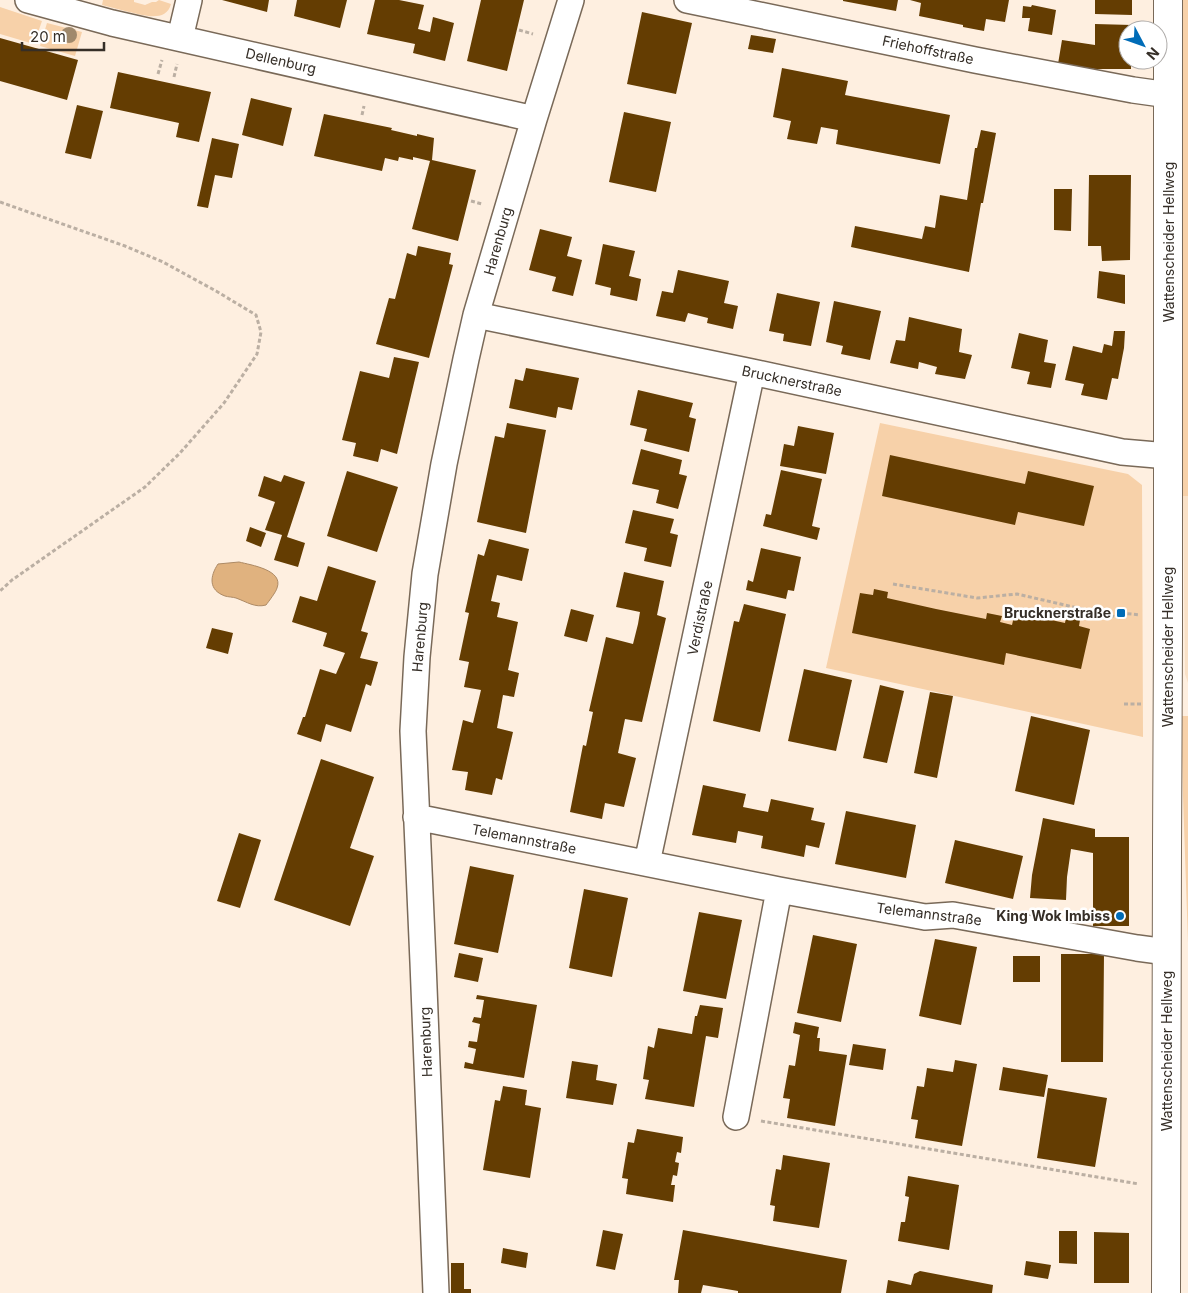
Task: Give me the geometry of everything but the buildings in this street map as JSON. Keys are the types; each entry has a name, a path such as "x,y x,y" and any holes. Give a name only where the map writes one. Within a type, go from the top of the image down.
{"main road":[{"name":"Wattenscheider Hellweg","path":"1166,1293 1168,0"}],"street":[{"name":"Dellenburg","path":"28,0 87,17 534,119"},
{"path":"180,38 189,0"},
{"name":"Harenburg","path":"436,1293 424,962 412,732 425,574 444,464 476,315 571,0"},
{"name":"Friehoffstraße","path":"687,0 984,62 1169,95"},
{"name":"Brucknerstraße","path":"476,315 1122,452 1168,456"},
{"name":"Verdistraße","path":"648,863 752,372"},
{"name":"Telemannstraße","path":"416,817 780,890 925,916 953,915 1167,952"},
{"path":"736,1117 780,890"}],"path":[{"path":"0,202 125,246 162,262 256,315 261,332 257,354 246,371 224,403 180,453 145,487 12,580 0,591"},
{"path":"893,584 977,598 1017,594 1121,618"},
{"path":"1121,613 1143,615"},
{"path":"1124,704 1149,704"},
{"path":"736,1117 1134,1184 1166,1186"}],"shaded area":[{"path":"103,0 134,0 134,2 145,5 159,0 171,4 164,14 153,16 141,15 102,5"},
{"path":"1183,0 1188,0 1188,496 1183,496"},
{"path":"0,7 42,21 34,44 0,34"},
{"path":"47,23 82,32 75,56 40,46"},
{"path":"880,423 1128,474 1142,485 1143,737 826,668"},
{"path":"1183,496 1188,496 1188,683 1185,674"},
{"path":"239,562 265,569 276,577 278,582 277,588 266,605 255,605 225,596 219,593 213,586 213,573 218,564"},
{"path":"1181,716 1188,716 1188,943 1183,796"}],"place":[{"name":"Brucknerstraße","path":"1121,613"},
{"name":"King Wok Imbiss","path":"1120,916"}]}
